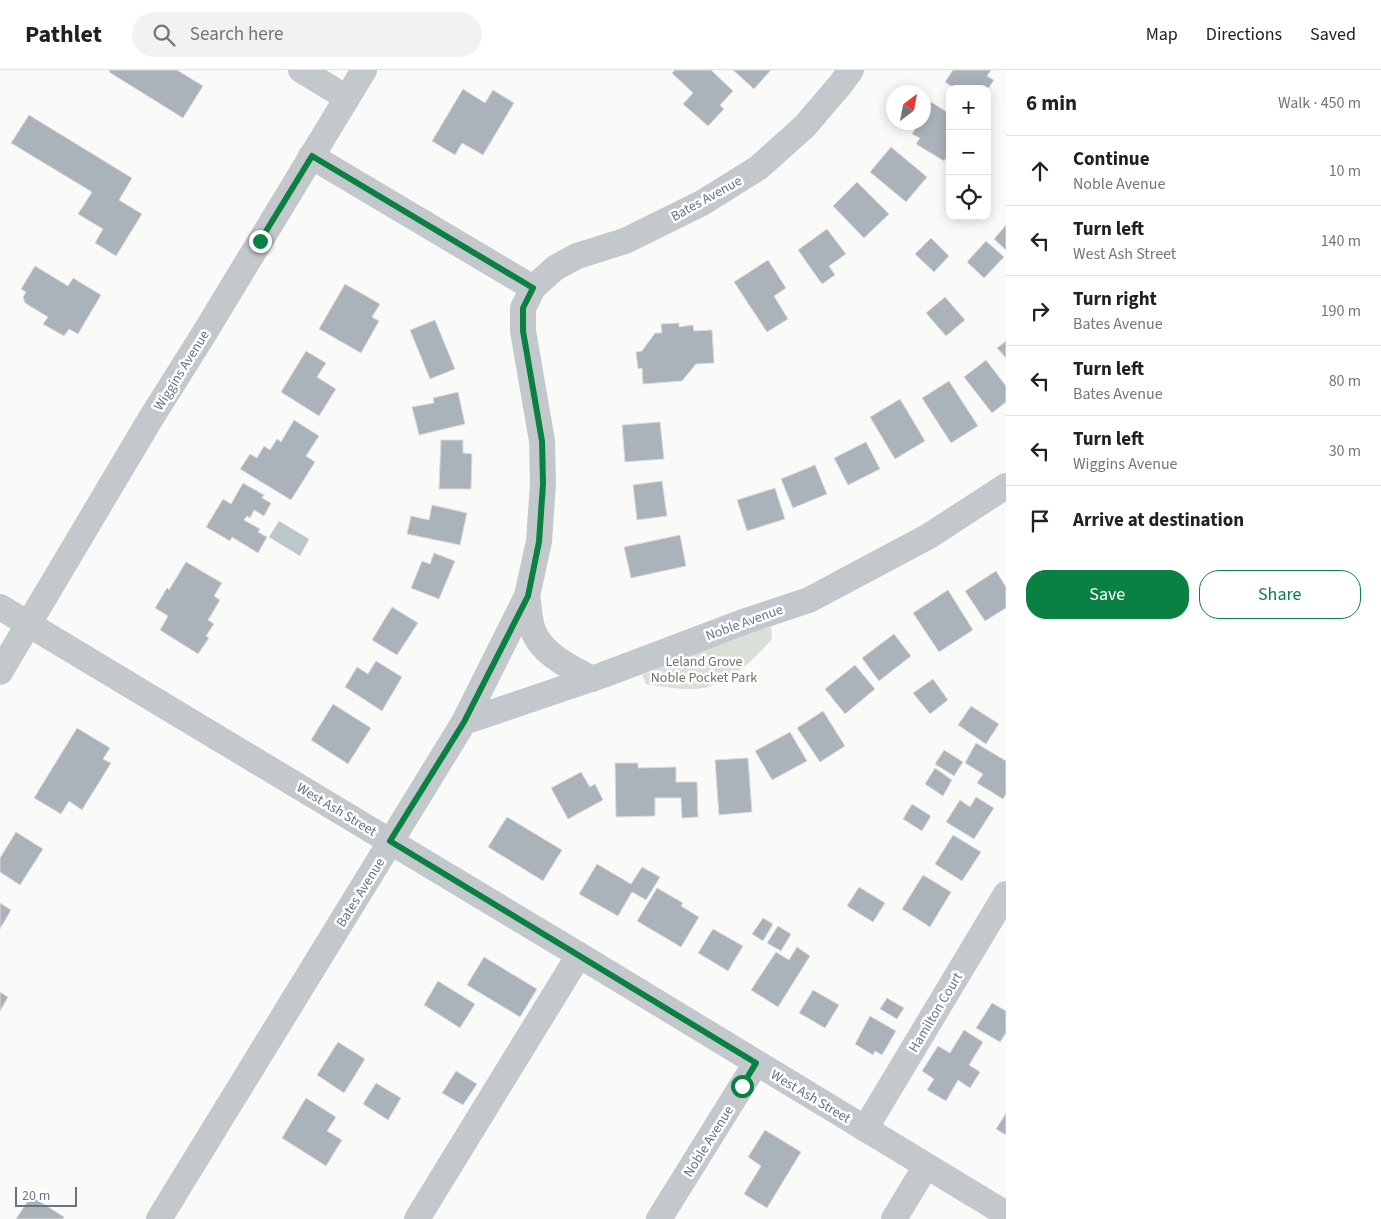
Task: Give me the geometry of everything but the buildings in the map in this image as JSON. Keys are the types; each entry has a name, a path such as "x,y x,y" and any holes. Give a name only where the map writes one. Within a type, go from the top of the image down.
{"street":[{"path":"301,70 347,98"},
{"name":"Wiggins Avenue","path":"0,672 151,418 364,70"},
{"name":"Bates Avenue","path":"159,1219 464,722 528,596 539,542 543,484 542,441 523,331 523,308 533,288 554,268 577,256 625,241 702,203 758,168 805,126 840,86 851,70"},
{"path":"312,156 533,288"},
{"name":"Noble Avenue","path":"464,722 592,679 746,621 809,600 929,536 1006,486"},
{"path":"528,596 532,628 542,645 563,664 592,679"},
{"name":"West Ash Street","path":"0,607 1006,1214"},
{"name":"Hamilton Court","path":"865,1129 1006,894"},
{"path":"417,1219 579,955"},
{"name":"Noble Avenue","path":"659,1219 756,1063"},
{"path":"894,1219 926,1166"}],"green space":[{"name":"Leland Grove Noble Pocket Park","path":"771,627 772,639 751,661 727,679 708,687 693,689 646,684 642,675 740,634"}],"shaded area":[{"path":"279,521 309,539 300,556 269,537"}],"route":[{"path":"260,241 312,156 533,288 523,308 523,331 542,441 543,484 539,542 528,596 464,722 390,841 756,1063 742,1086"}]}
